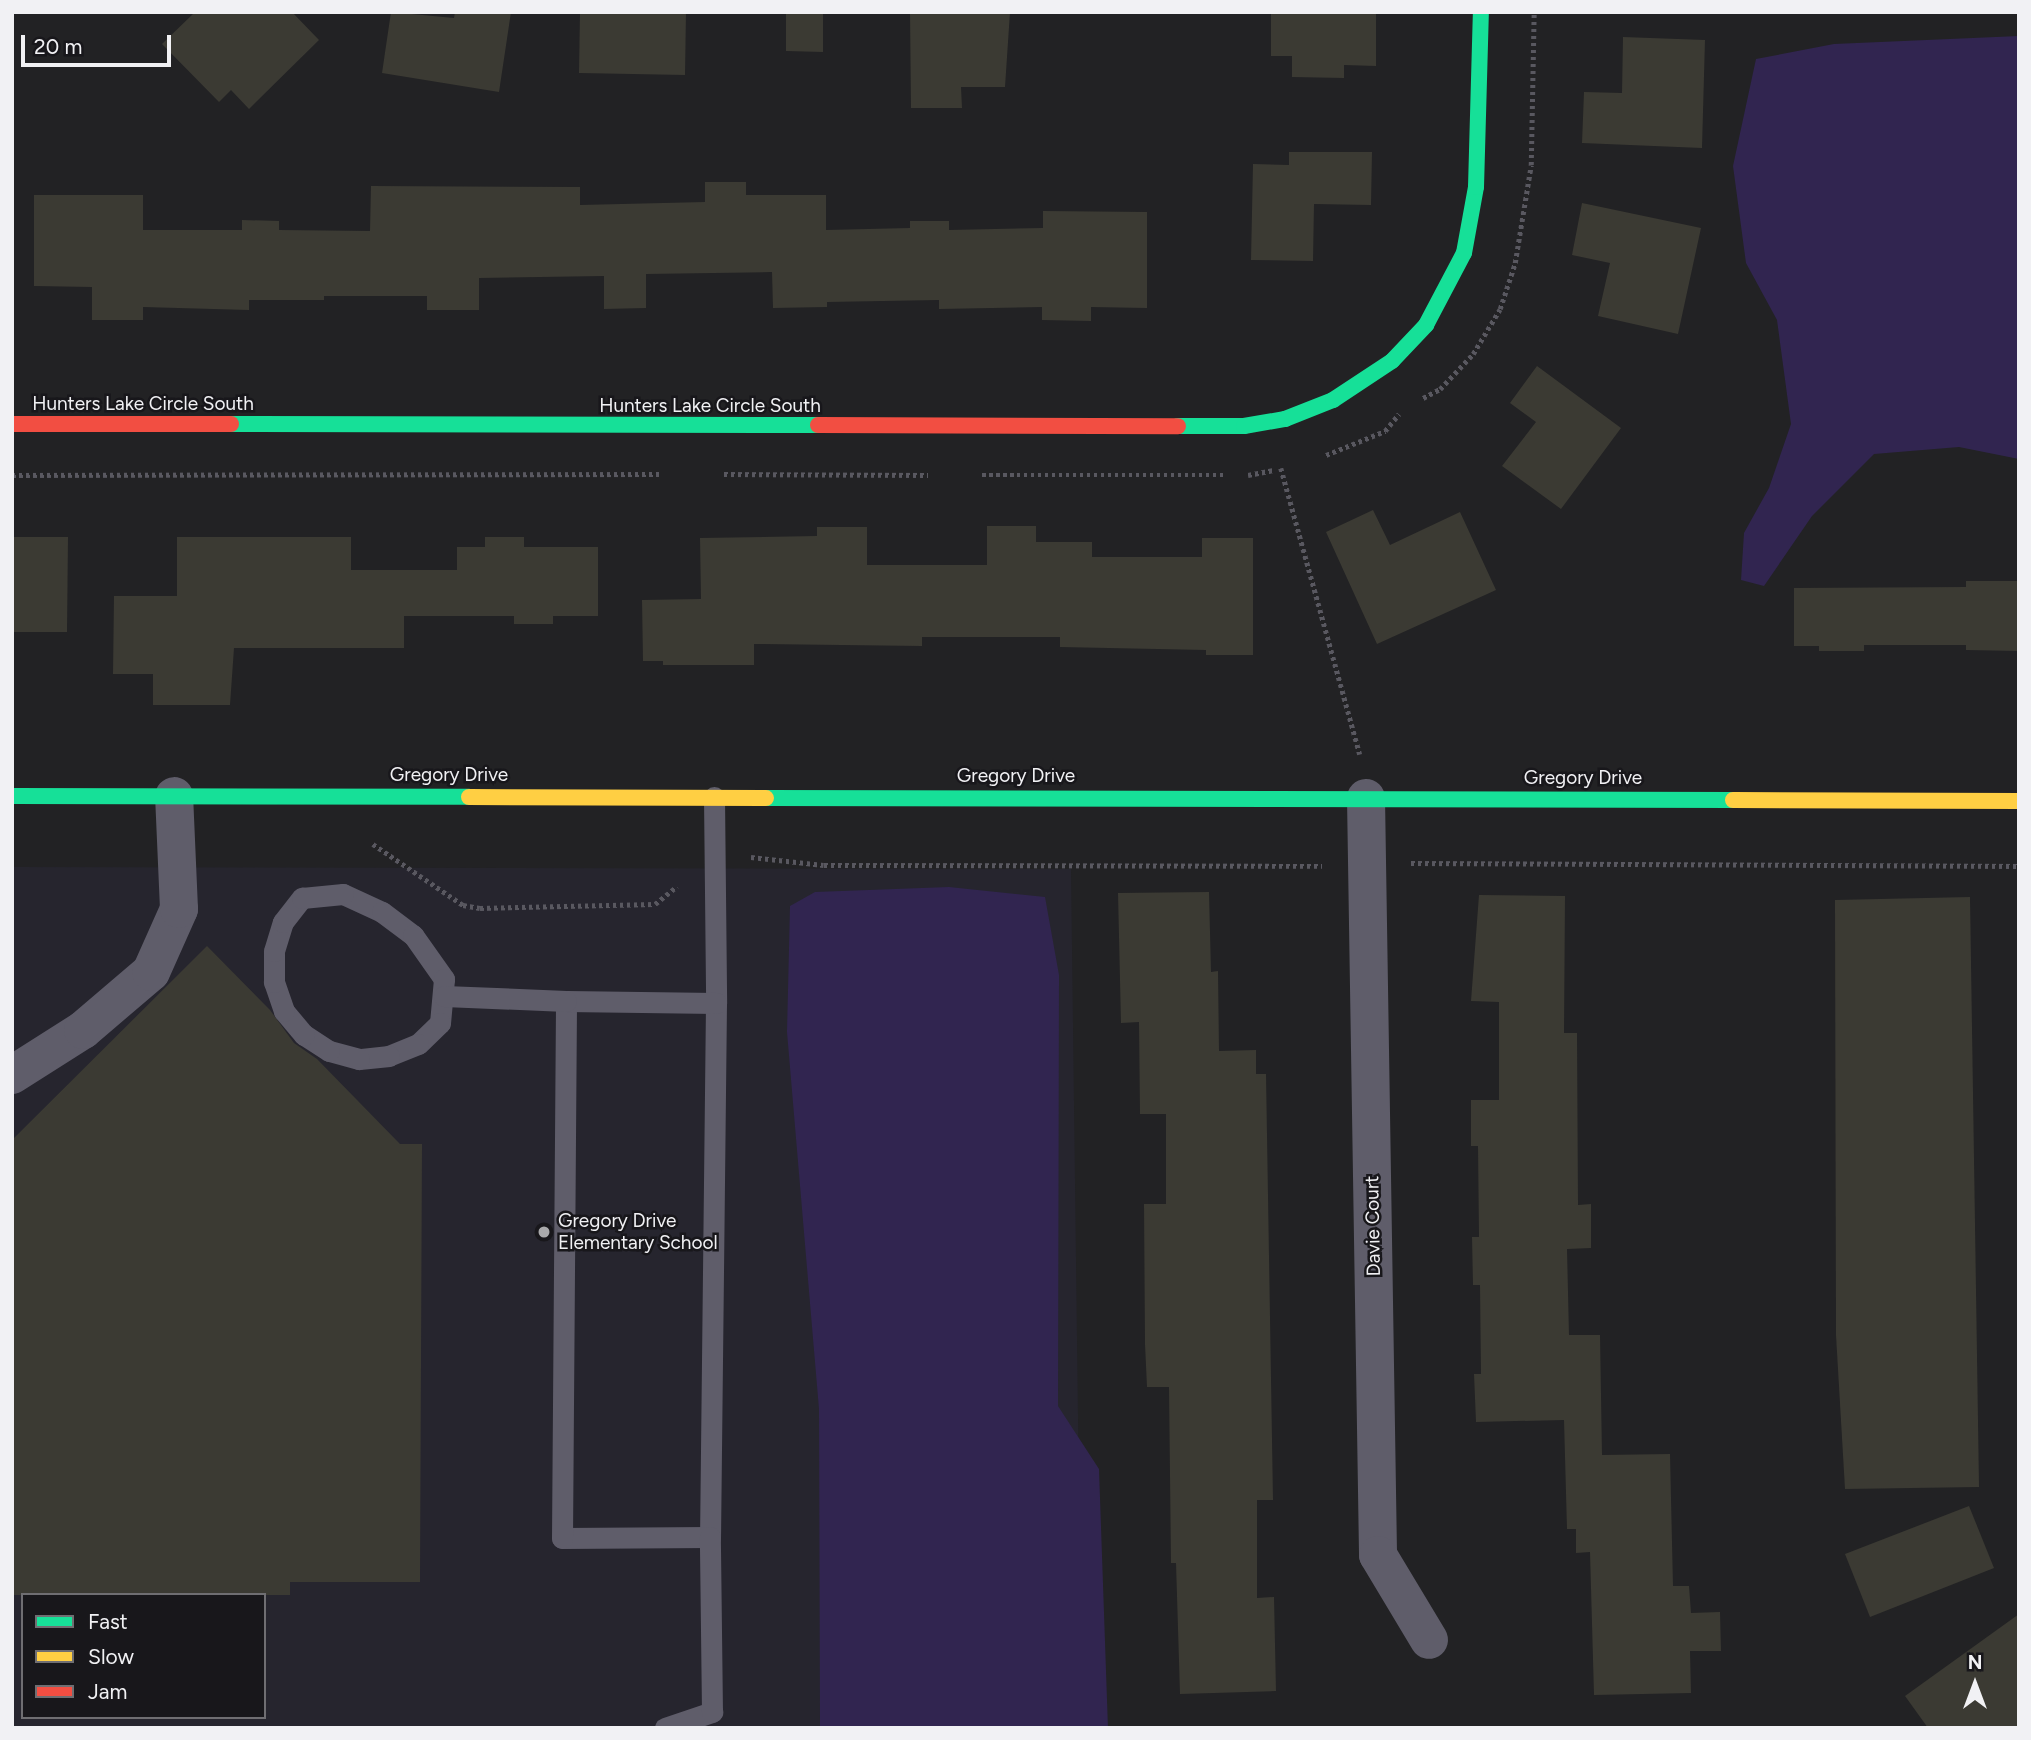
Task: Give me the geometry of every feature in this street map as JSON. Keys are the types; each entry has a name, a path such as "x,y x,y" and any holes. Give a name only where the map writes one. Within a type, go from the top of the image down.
{"street":[{"name":"Hunters Lake Circle South","path":"12,424 1244,426 1285,419 1333,400 1392,361 1426,325 1464,253 1476,187 1480,12"},
{"name":"Gregory Drive","path":"12,796 2019,802"},
{"path":"12,1074 83,1030 151,972 179,909 174,796"},
{"name":"Davie Court","path":"1366,798 1378,1555 1429,1640"}],"lane":[{"path":"665,1728 712,1712 710,1537 716,1003 714,797"},
{"path":"343,894 382,912 412,935 438,967 444,996 440,1023 418,1044 389,1056 359,1059 329,1051 304,1035 284,1011 274,982 274,951 283,922 302,898 343,894"},
{"path":"444,996 716,1003"},
{"path":"566,1001 562,1538 710,1537"}],"path":[{"path":"1282,468 1361,759"}],"shaded area":[{"path":"2019,36 2019,459 1959,447 1874,454 1812,516 1764,586 1741,580 1744,533 1769,488 1791,424 1777,320 1746,263 1733,166 1756,59 1834,44"},
{"name":"Gregory Drive Elementary School","path":"12,867 1071,869 1082,1728 12,1728"},
{"path":"949,887 1045,897 1059,975 1058,1406 1099,1469 1108,1728 820,1728 819,1409 787,1032 790,906 815,892"}],"building":[{"path":"195,12 292,12 319,40 249,109 231,90 219,102 162,44"},
{"path":"391,12 454,18 455,12 511,12 499,92 382,73"},
{"path":"580,12 686,12 685,75 579,73"},
{"path":"786,12 823,12 823,52 786,51"},
{"path":"910,12 1010,12 1005,87 961,87 962,108 911,108"},
{"path":"1271,12 1376,12 1376,66 1344,65 1344,78 1292,77 1292,56 1271,56"},
{"path":"1623,37 1705,40 1702,148 1582,143 1584,92 1622,93"},
{"path":"1289,152 1372,152 1371,205 1314,204 1313,261 1251,260 1253,164 1289,165"},
{"path":"705,182 746,182 746,195 826,195 826,230 910,228 910,221 949,221 949,230 1043,228 1043,211 1147,212 1147,308 1091,307 1091,321 1042,320 1042,307 939,309 939,300 827,302 827,307 773,308 772,272 646,274 646,308 604,309 604,276 479,278 479,310 427,310 427,296 324,296 324,300 249,300 249,310 143,307 143,320 92,320 92,287 34,286 34,195 143,195 143,230 242,230 242,220 279,221 279,230 370,231 371,186 580,187 580,205 705,202"},
{"path":"1582,203 1701,228 1678,334 1598,316 1610,263 1572,255"},
{"path":"1537,366 1621,428 1561,509 1502,466 1536,422 1510,403"},
{"path":"1373,510 1390,545 1460,512 1496,590 1377,644 1326,532"},
{"path":"987,526 1036,526 1036,542 1092,542 1092,557 1202,557 1202,538 1253,538 1253,655 1206,655 1206,650 1060,647 1060,637 922,637 922,646 754,644 754,665 663,665 663,661 643,661 642,600 701,599 700,538 817,536 817,527 867,527 867,565 987,565"},
{"path":"12,537 68,537 67,632 12,632"},
{"path":"177,537 351,537 351,570 457,570 457,547 485,547 485,537 524,537 524,547 598,547 598,616 553,616 553,624 514,624 514,616 404,616 404,648 234,648 230,705 153,705 153,674 113,674 114,596 177,596"},
{"path":"1966,581 2019,581 2019,651 1966,650 1966,645 1864,645 1864,651 1819,651 1819,646 1794,646 1794,588 1966,587"},
{"path":"1209,892 1211,972 1218,971 1219,1051 1256,1050 1256,1074 1266,1074 1273,1500 1257,1500 1257,1598 1274,1597 1276,1691 1180,1694 1176,1563 1171,1563 1169,1387 1147,1387 1145,1344 1144,1204 1166,1204 1166,1114 1140,1114 1139,1022 1121,1023 1118,893"},
{"path":"1479,895 1565,896 1564,1033 1577,1033 1578,1205 1591,1204 1591,1248 1567,1249 1569,1335 1600,1335 1602,1455 1670,1454 1673,1586 1689,1586 1691,1613 1720,1612 1721,1651 1690,1651 1691,1693 1594,1695 1590,1552 1576,1553 1576,1529 1567,1529 1564,1420 1476,1422 1474,1374 1481,1374 1480,1285 1473,1285 1472,1237 1479,1237 1478,1146 1471,1146 1471,1100 1499,1100 1499,1002 1471,1001"},
{"path":"1970,897 1979,1487 1845,1489 1836,1335 1835,900"},
{"path":"207,946 270,1010 294,1043 317,1059 400,1144 422,1144 420,1582 290,1582 290,1595 12,1595 12,1140"},
{"path":"1969,1506 1994,1568 1870,1617 1845,1554"},
{"path":"2019,1614 2019,1728 1928,1728 1905,1696"}],"traffic: fast":[{"path":"1178,426 1244,426 1285,419 1333,400 1392,361 1426,325 1464,253 1476,187 1481,12"},
{"path":"231,424 818,425"},
{"path":"12,796 469,797"},
{"path":"766,798 1733,800"}],"traffic: slow":[{"path":"469,797 766,798"},
{"path":"1733,800 2019,801"}],"traffic: jam":[{"path":"12,424 231,424"},
{"path":"818,425 1178,426"}],"place":[{"name":"Gregory Drive Elementary School","path":"544,1232"}]}
